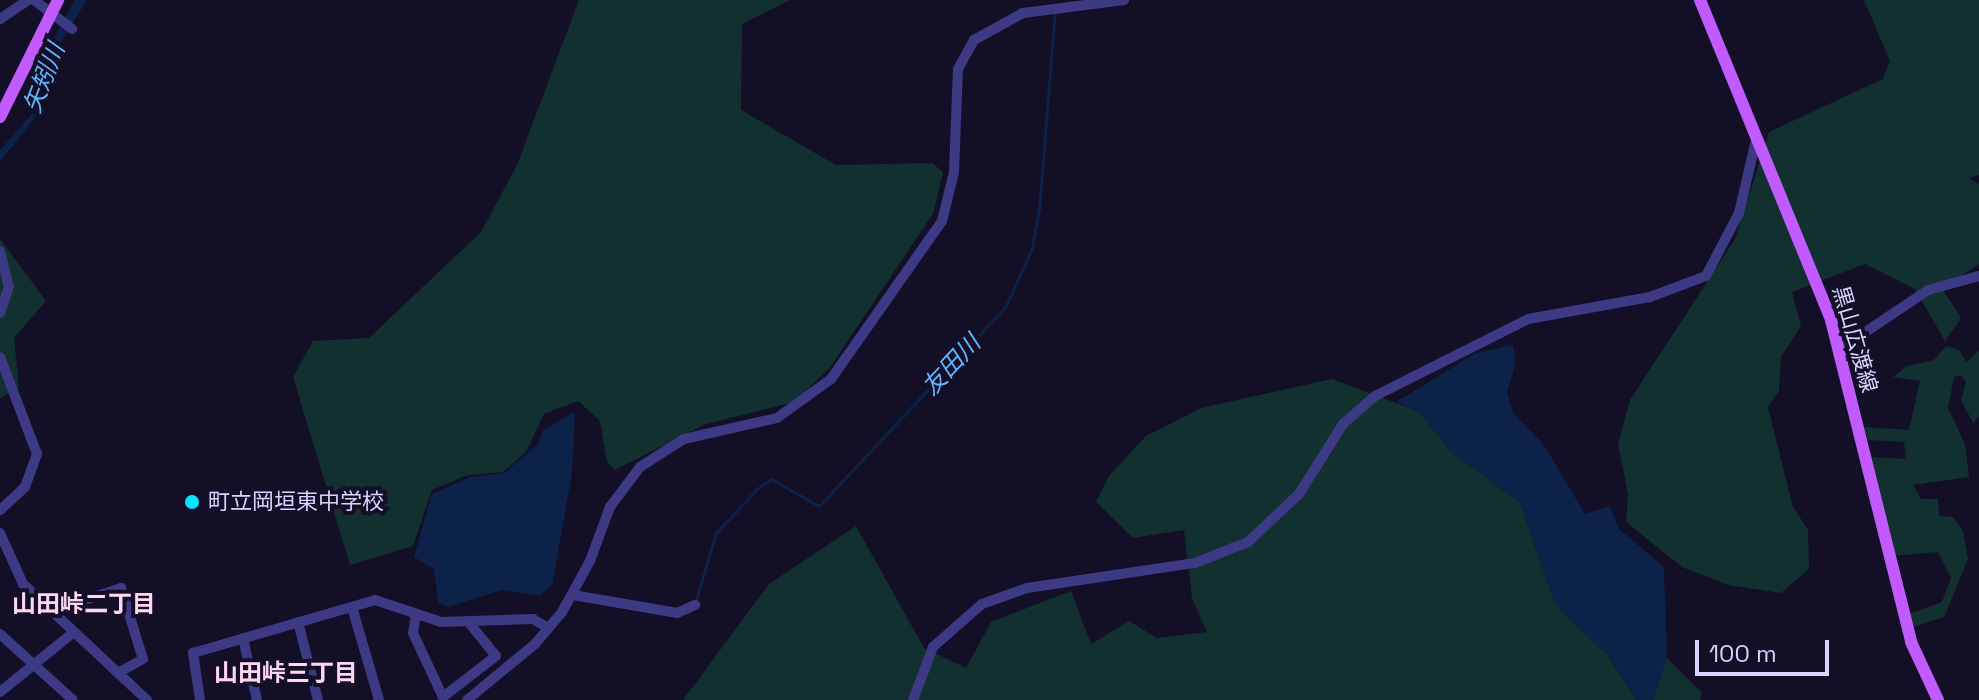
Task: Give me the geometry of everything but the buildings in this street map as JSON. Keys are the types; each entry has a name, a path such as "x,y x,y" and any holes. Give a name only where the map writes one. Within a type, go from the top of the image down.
{"main road":[{"path":"0,117 58,0"},
{"name":"黒山広渡線","path":"1700,0 1840,349 1911,642 1938,700"}],"street":[{"path":"0,19 28,0"},
{"path":"34,0 48,15 72,29"},
{"path":"467,700 548,628 573,595 610,507 640,467 684,439 777,418 803,403 831,379 931,242 954,172 958,69 974,40 1023,13 1124,0"},
{"path":"913,700 933,647 982,604 1027,588 1195,563 1248,542 1299,494 1343,424 1375,396 1528,319 1650,297 1706,276 1739,213 1756,140"},
{"path":"0,251 9,286 0,313"},
{"path":"1840,349 1928,290 1979,276"},
{"path":"0,357 37,454 25,487 0,510"},
{"path":"0,533 23,584 147,700"},
{"path":"51,611 121,588 143,659 118,673"},
{"path":"573,595 677,613 695,605"},
{"path":"200,700 193,653 375,600 416,614 471,625 533,619 548,628"},
{"path":"352,607 379,700"},
{"path":"416,614 413,633 443,697 496,656 471,625"},
{"path":"298,622 318,700"},
{"path":"0,692 74,632"},
{"path":"0,634 73,700"},
{"path":"243,638 257,700"}],"green space":[{"path":"579,0 790,0 742,24 741,110 836,165 932,163 943,172 933,214 829,369 794,402 706,424 615,470 607,462 600,421 578,401 544,414 526,452 503,472 465,476 432,490 413,546 350,565 293,377 313,341 369,338 481,232 517,165"},
{"path":"1864,0 1979,0 1979,175 1969,178 1979,184 1979,264 1942,288 1961,318 1945,341 1915,289 1865,264 1792,292 1801,326 1781,357 1779,391 1768,407 1793,507 1808,530 1809,569 1781,593 1728,585 1682,567 1626,522 1628,494 1618,444 1630,400 1735,239 1769,132 1883,79 1890,61"},
{"path":"0,239 46,301 14,338 19,387 0,398"},
{"path":"1946,346 1959,350 1966,362 1979,351 1979,416 1973,423 1961,400 1966,382 1961,375 1954,377 1948,408 1965,444 1969,477 1913,485 1921,499 1938,499 1939,516 1953,517 1963,531 1968,559 1944,617 1913,627 1909,614 1942,602 1951,578 1938,552 1893,556 1869,457 1906,459 1904,442 1868,440 1863,427 1909,430 1920,381 1893,377 1907,366 1934,360"},
{"path":"1332,379 1420,412 1450,451 1520,503 1555,604 1609,657 1636,700 683,700 769,584 856,526 924,648 966,668 991,622 1071,591 1091,644 1129,621 1157,638 1207,632 1192,598 1184,530 1133,538 1096,502 1109,476 1146,436 1201,408"},
{"path":"1667,658 1702,693 1700,700 1653,700"}],"water":[{"name":"矢矧川","path":"75,0 87,0 55,52 40,111 0,162 0,150 32,114 45,54"},
{"path":"1513,345 1516,362 1507,393 1513,413 1544,445 1585,514 1610,506 1619,529 1664,567 1667,658 1653,700 1636,700 1609,657 1555,605 1520,503 1450,451 1420,412 1396,402 1476,353"},
{"path":"575,412 572,474 552,585 539,596 502,590 448,607 438,602 434,569 414,557 432,494 470,477 504,473 538,444 543,430"}],"waterway":[{"name":"友田川","path":"696,600 716,533 757,489 771,479 819,506 1006,306 1032,248 1039,209 1055,12"}],"place":[{"name":"町立岡垣東中学校","path":"192,502"}],"district":[{"name":"山田峠二丁目","path":"84,604"},
{"name":"山田峠三丁目","path":"286,673"}]}
